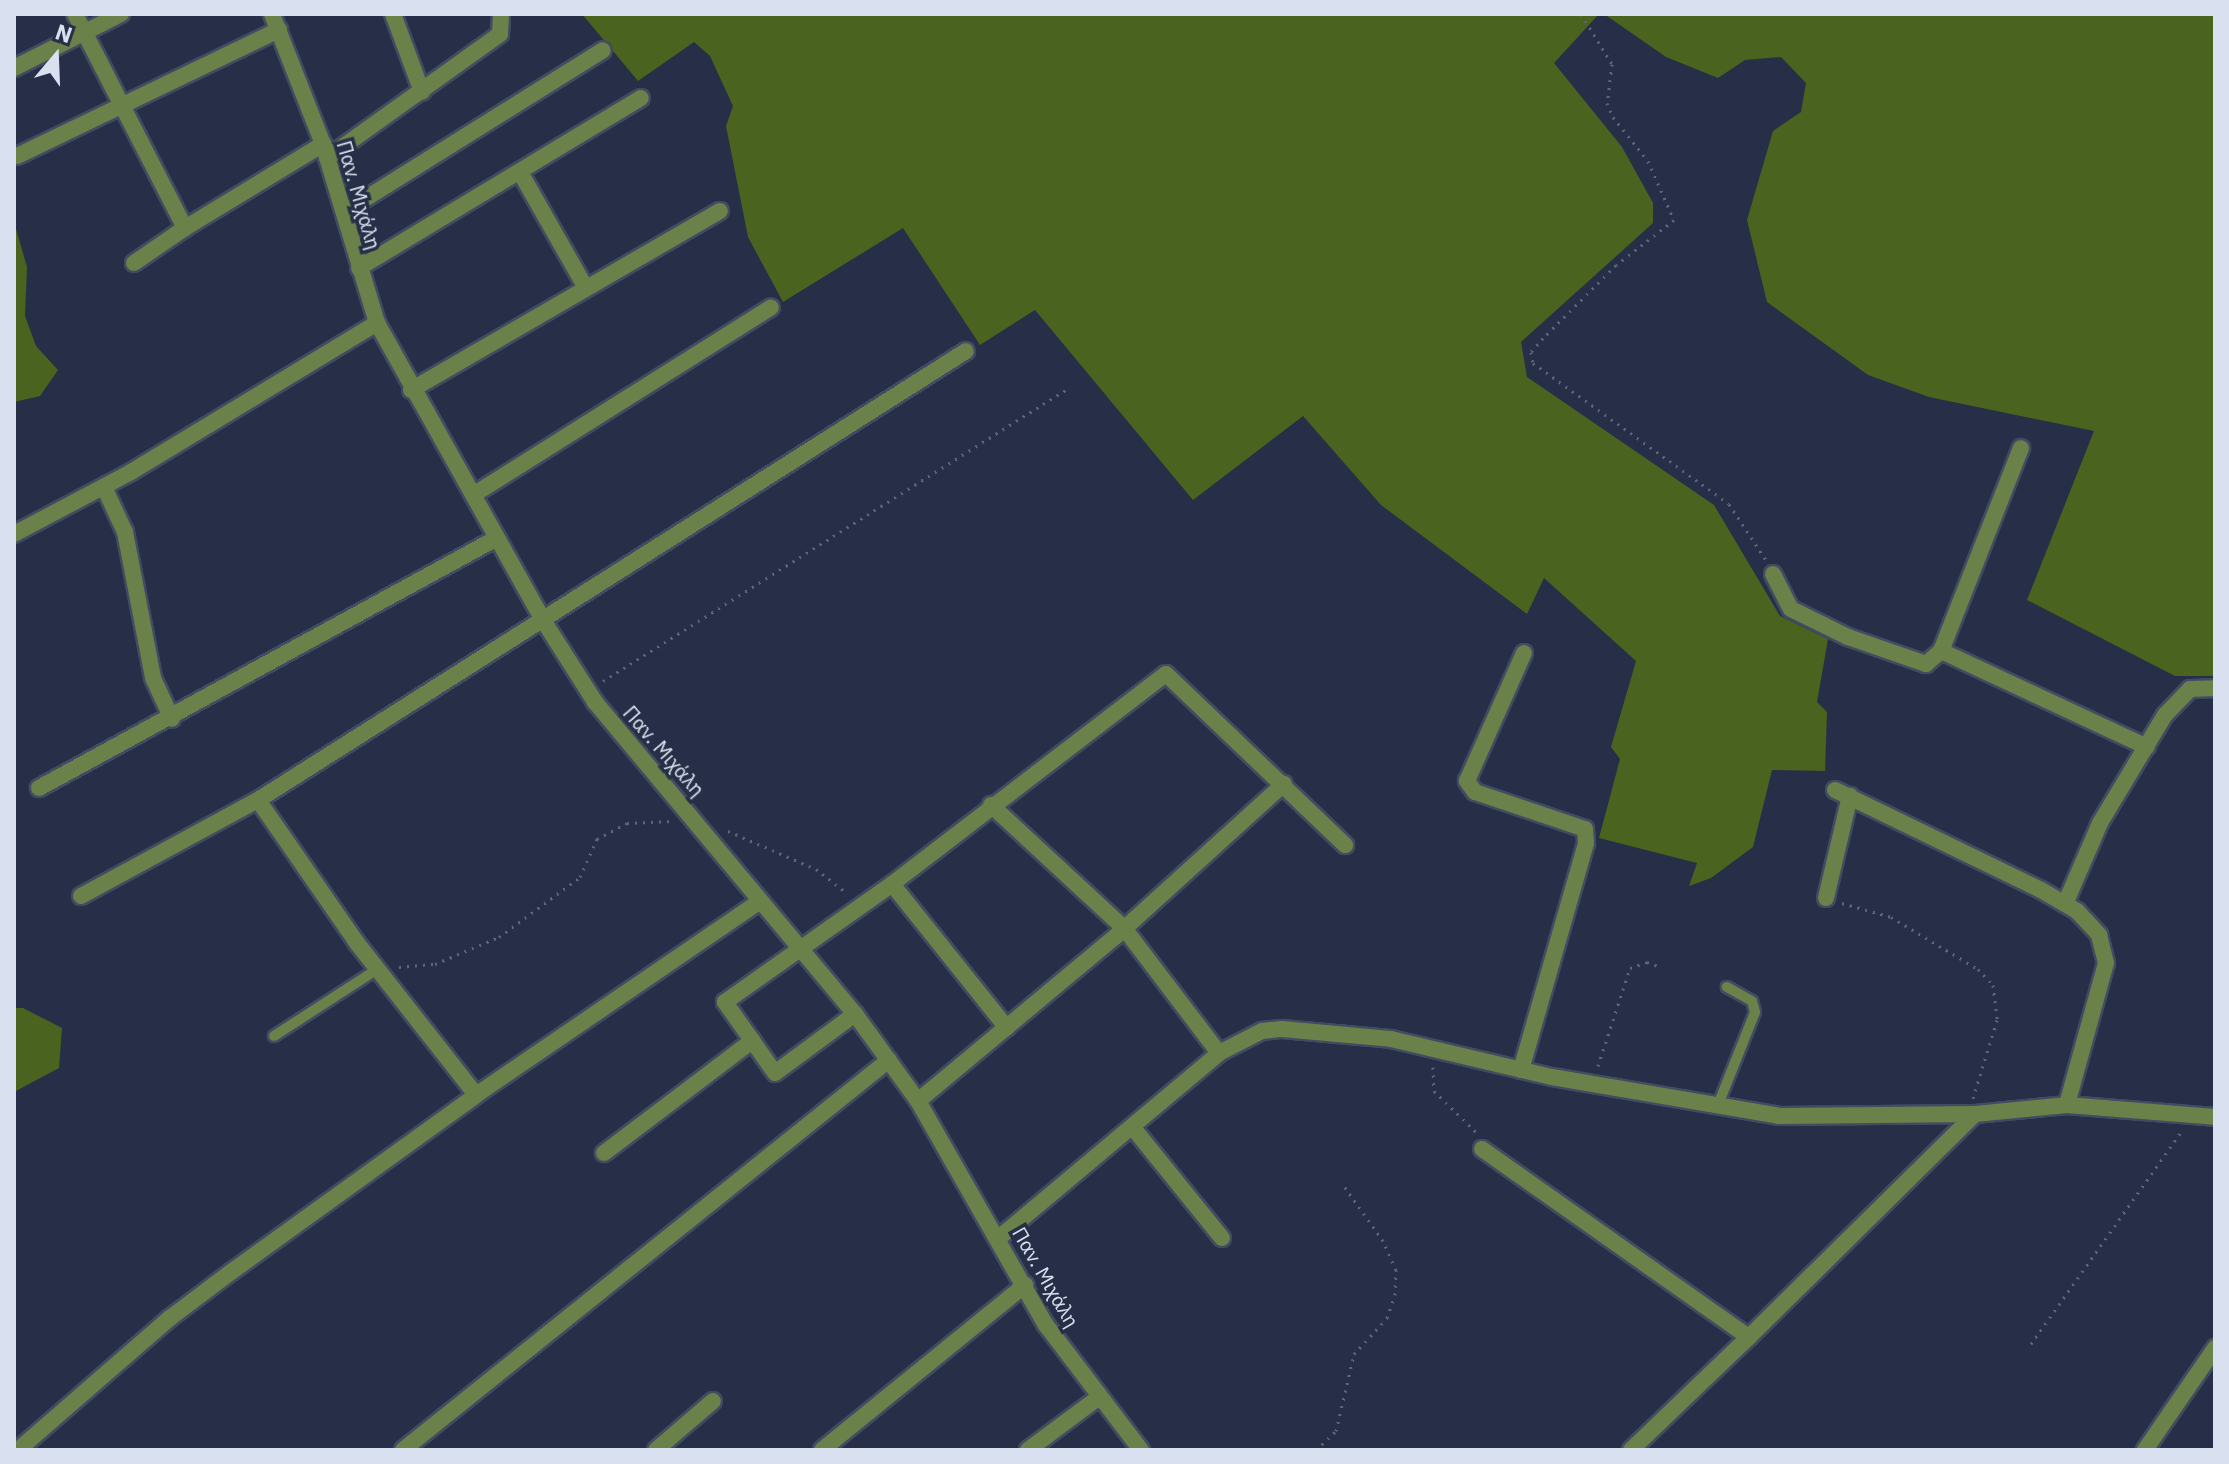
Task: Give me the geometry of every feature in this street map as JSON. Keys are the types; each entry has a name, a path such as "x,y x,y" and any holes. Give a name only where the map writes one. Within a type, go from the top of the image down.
{"street":[{"path":"75,14 185,228"},
{"path":"14,68 121,14"},
{"name":"Παν. Μιχάλη","path":"272,14 325,151 377,323 411,390 543,620 587,691 704,829 759,902 801,946 889,1060 918,1101 1000,1237 1046,1325 1141,1450"},
{"path":"393,14 422,92"},
{"path":"134,263 185,228 325,151 422,92 500,34 501,14"},
{"path":"17,156 279,30"},
{"path":"344,212 603,50"},
{"path":"359,268 641,98"},
{"path":"520,172 586,288"},
{"path":"411,390 720,211"},
{"path":"473,495 771,307"},
{"path":"14,534 104,487 377,323"},
{"path":"81,896 258,800 966,351"},
{"path":"1773,574 1791,609 1848,637 1926,664 1941,651 2021,448"},
{"path":"104,487 125,532 153,678 172,719"},
{"path":"39,788 172,719 497,538"},
{"path":"1941,651 2147,747"},
{"path":"1521,1070 1586,843 1585,829 1475,792 1467,781 1524,653"},
{"path":"855,1014 775,1073 725,1002 892,884 991,805 1166,674 1345,845"},
{"path":"2065,904 2100,823 2165,715 2190,689 2215,688"},
{"path":"918,1101 1124,928 1284,784"},
{"path":"1826,898 1843,793 2065,904 2099,935 2106,963 2067,1105"},
{"path":"258,800 379,968 476,1095"},
{"path":"991,805 1124,928 1219,1053"},
{"path":"892,884 1007,1028"},
{"path":"18,1450 170,1318 476,1095 759,902"},
{"path":"1000,1237 1134,1129 1219,1053 1262,1031 1305,1027 1441,1050 1591,1085 1836,1119 1971,1114 2067,1105 2215,1117"},
{"path":"604,1153 752,1041"},
{"path":"403,1450 889,1060"},
{"path":"1631,1450 1749,1337 1971,1114"},
{"path":"1134,1129 1222,1238"},
{"path":"1482,1149 1749,1337"},
{"path":"822,1450 1025,1285"},
{"path":"2145,1450 2215,1348"},
{"path":"1028,1450 1099,1397"},
{"path":"656,1450 713,1401"}],"lane":[{"path":"274,1036 379,968"},
{"path":"1718,1105 1755,1012 1752,1001 1727,987"}],"path":[{"path":"1581,14 1612,64 1607,103 1613,117 1648,161 1674,220 1616,265 1543,338 1531,352 1533,363 1729,504 1750,530 1773,574"},
{"path":"587,691 1067,389"},
{"path":"379,968 435,964 499,937 556,899 580,877 597,839 627,823 673,821 704,829 738,832 791,862 816,869 837,882 859,906"},
{"path":"1826,898 1891,917 1978,969 1993,985 1997,1020 1971,1114"},
{"path":"1591,1085 1630,968 1647,962 1661,967"},
{"path":"1441,1050 1431,1076 1434,1091 1478,1134 1482,1149"},
{"path":"2031,1344 2193,1115"},
{"path":"1316,1450 1336,1431 1354,1354 1387,1318 1395,1295 1396,1270 1383,1241 1342,1183"}],"green space":[{"path":"582,14 1599,14 1554,63 1622,147 1653,203 1653,223 1521,342 1527,377 1714,505 1780,616 1828,639 1817,702 1827,712 1825,771 1772,770 1753,847 1711,878 1689,886 1697,863 1599,838 1620,759 1611,747 1636,661 1544,578 1527,614 1381,505 1303,416 1193,500 1035,310 980,345 903,228 783,302 748,237 726,126 733,106 710,56 694,42 638,81"},
{"path":"1604,14 2215,14 2215,676 2175,676 2027,600 2094,431 1929,397 1868,375 1767,302 1747,220 1773,131 1801,112 1806,83 1781,57 1745,60 1718,78 1666,57"},
{"path":"14,222 27,267 25,316 36,346 58,370 40,396 14,402"},
{"path":"14,1008 23,1008 62,1028 59,1068 14,1092"}]}
